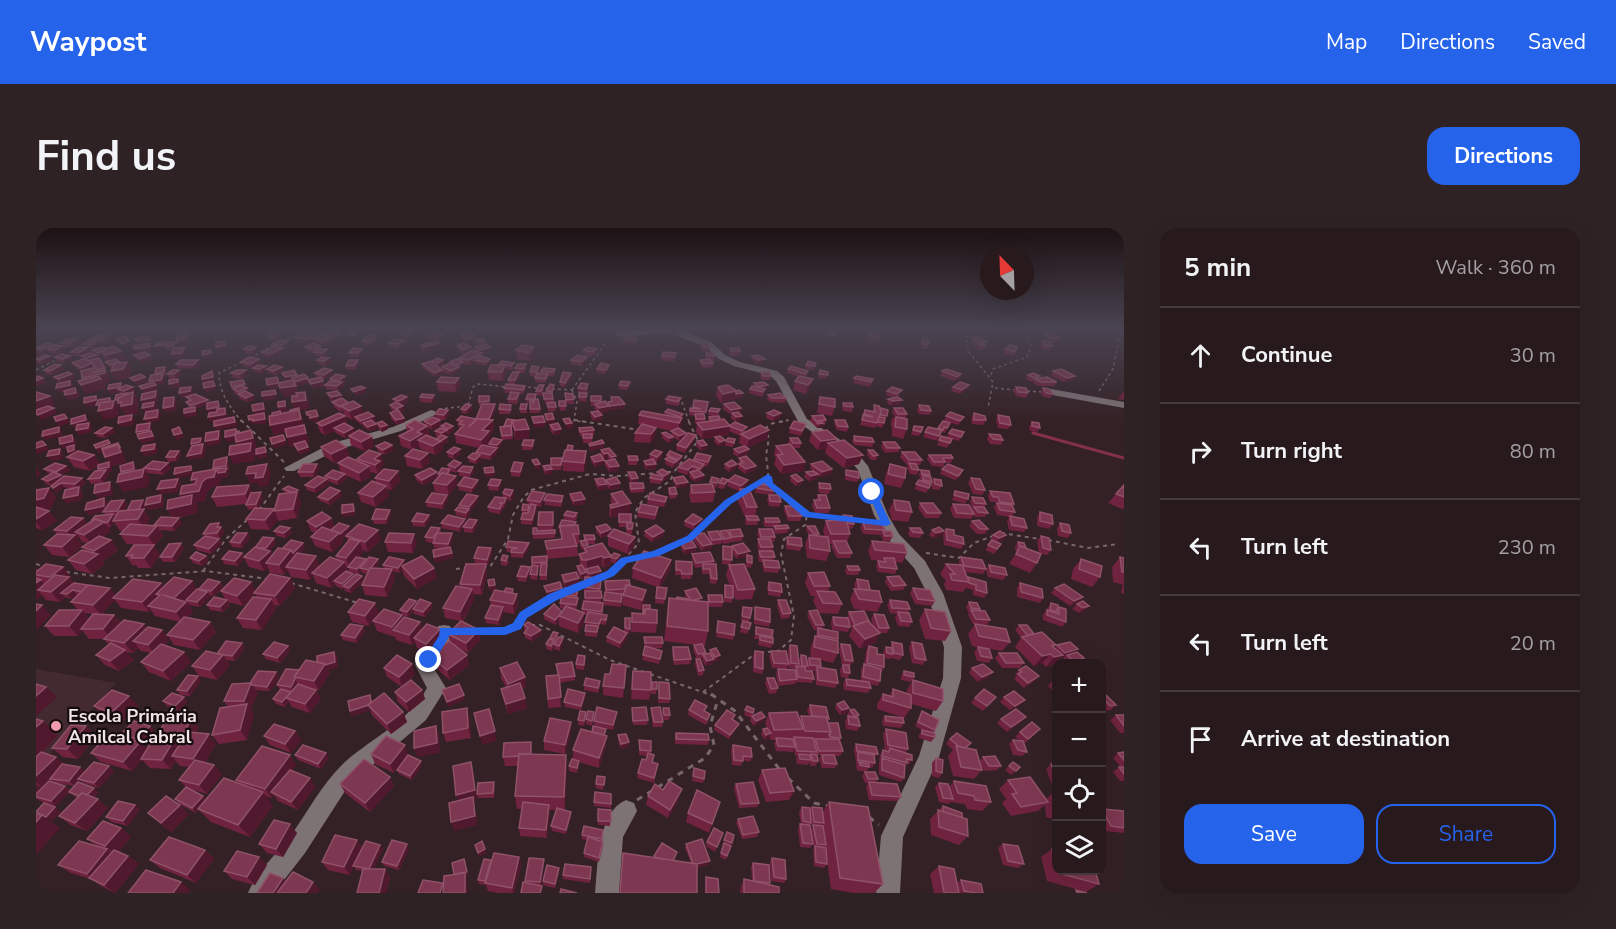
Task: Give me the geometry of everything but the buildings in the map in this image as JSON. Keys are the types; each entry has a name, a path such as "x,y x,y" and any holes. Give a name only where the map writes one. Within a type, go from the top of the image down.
{"street":[{"path":"726,359 773,373 780,379 801,418 809,426 849,451 864,469 886,524 920,566 935,593 945,618 953,647 952,678 929,757 892,836 888,893"},
{"path":"1051,392 1124,405"},
{"path":"290,468 336,446 397,429 431,413"},
{"path":"260,893 270,875 302,839 325,798 339,783 426,708 437,688 425,672 424,665 439,648 445,637 444,631"},
{"path":"607,893 612,835 626,811"}],"path":[{"path":"36,370 59,359"},
{"path":"203,571 226,539 259,510 290,468 254,436 232,409 217,383 219,373 249,359"},
{"path":"572,390 594,359"},
{"path":"975,359 991,375 995,388 988,408"},
{"path":"991,375 993,369 1018,363 1024,359"},
{"path":"1091,399 1110,379 1116,359"},
{"path":"431,413 437,410 468,406 473,387 478,384 572,390"},
{"path":"995,388 1051,392"},
{"path":"572,390 577,402 574,421 603,423 648,432"},
{"path":"517,626 524,615 553,597 610,574 639,543 635,512 644,498 670,482 674,472 698,441 682,402"},
{"path":"801,418 770,424 765,429 769,438 766,455 769,484 807,515 886,524"},
{"path":"479,567 490,567 508,538 513,515 523,498 531,490 590,474 617,476 674,472"},
{"path":"624,560 655,553 690,538 728,502 768,477"},
{"path":"703,692 752,654 778,651 790,640 794,616 781,554 784,539 805,525 807,515"},
{"path":"911,555 931,552 949,558 960,558 974,543 1001,532 1088,548 1119,544"},
{"path":"36,564 56,569"},
{"path":"456,569 468,568"},
{"path":"65,572 84,578 113,580 203,571 270,579"},
{"path":"291,583 362,604"},
{"path":"474,631 505,631 517,626 540,625 610,660 718,699 734,709 765,755 814,803 835,808"},
{"path":"626,811 644,794 705,758 714,745 710,726 718,699"},
{"path":"862,815 870,817 892,836"}],"shaded area":[{"name":"Escola Primária Amilcal Cabral","path":"36,669 116,683 36,769"}],"waterway":[{"path":"1033,433 1124,458"}],"place":[{"name":"Escola Primária Amilcal Cabral","path":"56,726"}],"route":[{"path":"429,660 445,637 444,631 505,631 517,626 524,615 553,597 610,574 624,560 655,553 690,538 728,502 768,477 769,484 784,499 807,515 886,524 872,492"}]}
